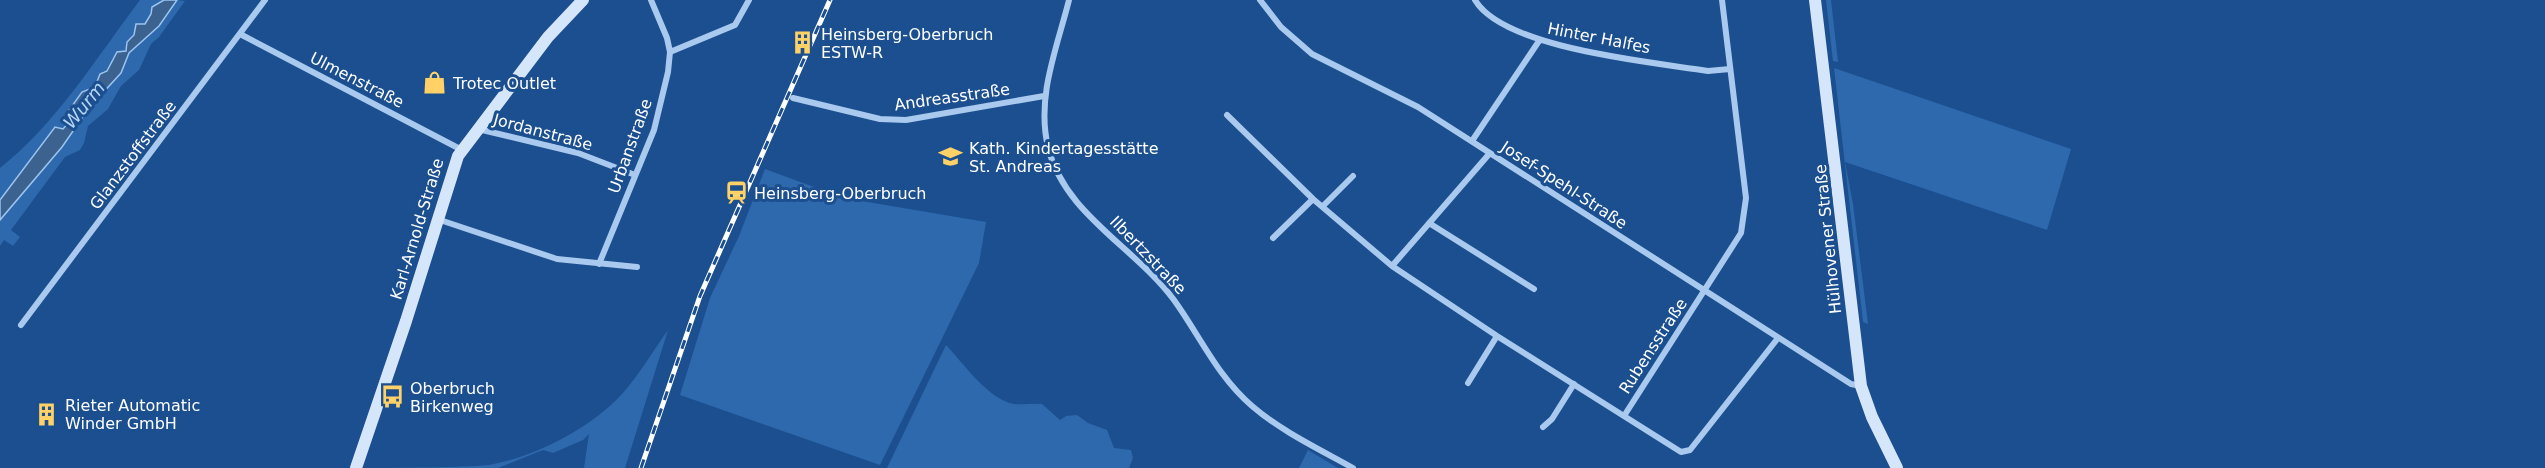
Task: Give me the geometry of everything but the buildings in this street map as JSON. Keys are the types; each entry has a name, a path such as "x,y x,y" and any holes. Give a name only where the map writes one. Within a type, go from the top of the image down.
{"main road":[{"name":"Karl-Arnold-Straße","path":"356,468 406,321 452,170 462,150 548,37 583,0"},
{"name":"Hülhovener Straße","path":"1815,0 1861,386 1872,417 1897,468"}],"street":[{"name":"Glanzstoffstraße","path":"21,325 266,0"},
{"name":"Urbanstraße","path":"600,264 654,130 668,72 670,52 661,20 651,0"},
{"path":"670,52 735,25 749,0"},
{"name":"Ilbertzstraße","path":"1069,0 1044,96 1043,122 1055,169 1065,188 1080,206 1154,276 1174,300 1215,366 1233,388 1275,423 1353,468"},
{"name":"Josef-Spehl-Straße","path":"1260,0 1281,27 1312,54 1418,107 1851,384 1861,386"},
{"name":"Hinter Halfes","path":"1475,0 1481,9 1539,40 1567,48 1708,71 1730,69"},
{"path":"1704,290 1741,233 1745,217 1746,198 1722,0"},
{"name":"Ulmenstraße","path":"240,34 462,150"},
{"path":"1472,141 1539,40"},
{"name":"Andreasstraße","path":"793,99 880,119 906,120 1044,96"},
{"path":"1227,115 1312,199 1392,266 1681,453 1690,450 1778,338"},
{"name":"Jordanstraße","path":"478,129 578,153 635,175"},
{"path":"1392,266 1490,153"},
{"path":"1323,206 1353,176"},
{"path":"1273,238 1312,199"},
{"path":"436,219 558,259 637,267"},
{"path":"1429,223 1534,289"},
{"name":"Rubensstraße","path":"1624,416 1704,290"},
{"path":"1468,383 1497,336"},
{"path":"1543,427 1552,419 1574,384"}],"shaded area":[{"path":"140,0 164,0 152,7 151,14 145,24 140,25 127,45 126,51 113,58 111,65 107,71 103,71 95,87 70,114 69,122 63,129 55,127 0,200 0,168 40,131 58,110"},
{"path":"177,0 185,1 159,37 151,44 139,70 121,86 108,109 88,126 80,150 65,157 11,230 20,237 13,246 4,240 0,246 0,220 62,147 89,108 121,74 129,53 159,26"},
{"path":"1826,0 1831,0 1838,62 1833,61"},
{"path":"1834,68 2071,149 2047,230 1845,162 1853,204 1868,324 1863,322"},
{"path":"765,169 844,198 986,222 979,263 880,465 680,395 710,298 739,236"},
{"path":"668,330 625,468 584,468 589,434 583,440 553,453 543,450 498,468 388,468 489,465 543,448 595,418 622,394"},
{"path":"946,345 977,380 995,396 1014,404 1042,404 1060,420 1066,416 1077,415 1088,423 1107,430 1114,448 1131,450 1133,458 1129,468 887,468"},
{"path":"1308,450 1338,468 1299,468"}],"water":[{"name":"Wurm","path":"164,0 177,0 159,26 129,53 121,73 89,108 62,147 0,220 0,200 55,127 63,129 69,122 70,114 67,113 82,92 95,87 100,74 107,71 117,52 126,51 127,42 134,35 136,24 145,24 152,7"}],"railway":[{"path":"641,468 700,296 830,0"}],"place":[{"name":"Heinsberg-Oberbruch ESTW-R","path":"803,43"},
{"name":"Trotec Outlet","path":"435,83"},
{"name":"Kath. Kindertagesstätte St. Andreas","path":"951,157"},
{"name":"Heinsberg-Oberbruch","path":"736,193"},
{"name":"Oberbruch Birkenweg","path":"392,397"},
{"name":"Rieter Automatic Winder GmbH","path":"47,414"}]}
